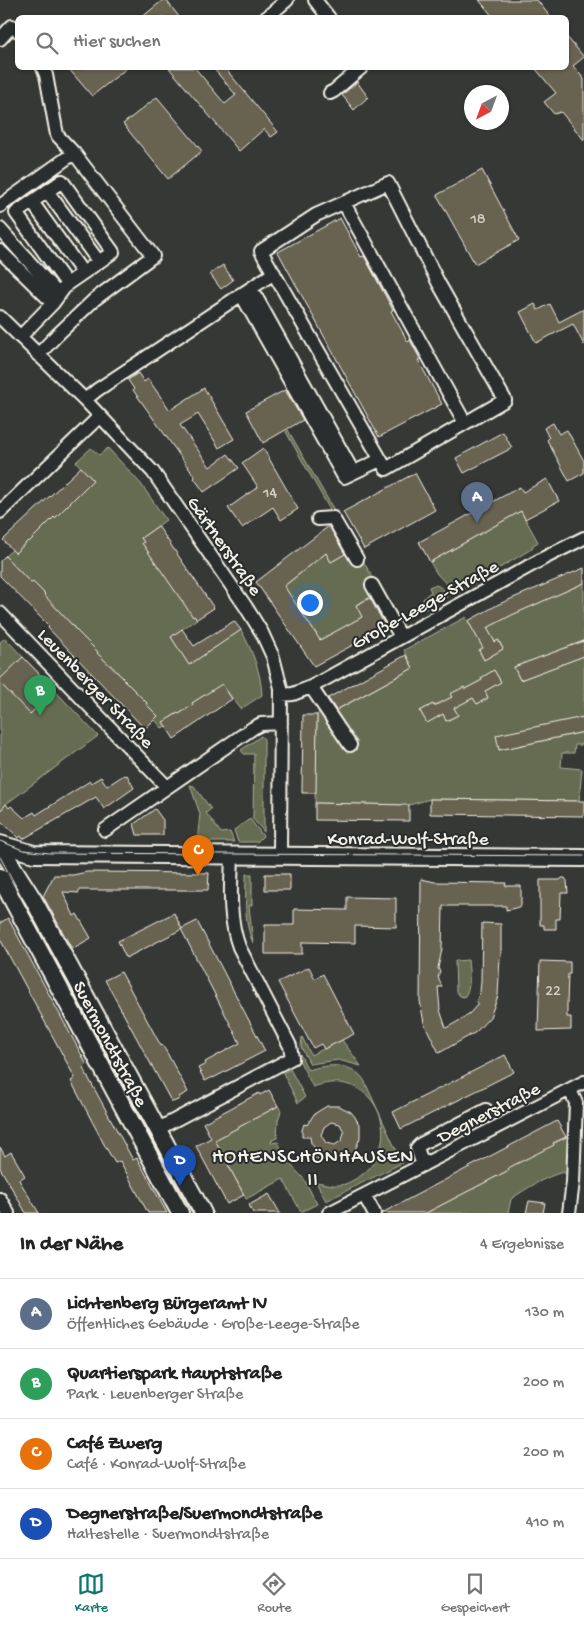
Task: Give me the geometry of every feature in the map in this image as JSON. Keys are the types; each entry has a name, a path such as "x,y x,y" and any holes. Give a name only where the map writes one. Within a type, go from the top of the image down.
{"main road":[{"name":"Konrad-Wolf-Straße","path":"0,846 34,854 584,858"},
{"name":"Suermondtstraße","path":"0,846 19,875 203,1213"},
{"path":"4,894 34,854"},
{"name":"Suermondtstraße","path":"0,877 4,894 180,1213"}],"street":[{"path":"270,15 287,0"},
{"path":"315,0 327,15"},
{"path":"0,39 12,26 15,28"},
{"path":"38,355 95,299 153,256 74,153 57,135 44,70"},
{"path":"330,93 358,70"},
{"path":"0,206 74,153"},
{"path":"20,337 68,284 114,252 62,180 16,213 68,284"},
{"path":"388,183 440,284 505,400 386,469 274,273 261,252 316,215 388,183"},
{"path":"47,191 99,262"},
{"path":"32,202 83,274"},
{"path":"344,202 464,423"},
{"path":"0,229 56,299"},
{"path":"0,251 56,299"},
{"path":"85,400 97,390 274,273"},
{"path":"246,291 344,477 380,460"},
{"name":"Gärtnerstraße","path":"0,317 85,400 153,472 262,633 272,656 281,695 280,856"},
{"path":"0,512 100,416"},
{"path":"318,518 333,518 357,559"},
{"name":"Große-Leege-Straße","path":"281,695 293,694 311,687 584,538"},
{"path":"372,585 401,637"},
{"name":"Leuenberger Straße","path":"0,613 167,787"},
{"path":"311,687 350,745"},
{"path":"105,830 252,728 261,724 281,723"},
{"name":"Suermondtstraße","path":"158,1129 292,1058 290,1046 234,934 231,910 232,856"},
{"name":"Degnerstraße","path":"329,1213 584,1082"},
{"path":"569,1213 576,1103 570,1090"},
{"path":"424,1165 417,1148 421,1144 486,1110"},
{"path":"364,1195 374,1213"},
{"path":"0,1199 8,1213"}],"green space":[{"path":"288,430 397,620 372,596 356,605 363,617 318,641 314,636 317,634 287,592 282,588 326,553 331,562 347,553 331,524 330,510 286,432"},
{"path":"91,448 99,455 108,448 141,484 166,520 141,538 144,542 142,543 197,619 171,637 190,664 241,630 255,661 262,695 241,709 222,685 164,722 166,726 162,728 154,719 146,705 147,703 121,679 122,677 111,665 109,666 98,652 43,596 45,594 33,582 31,583 5,556 12,550 15,553 29,542 93,480 76,462"},
{"path":"521,511 538,542 532,546 533,548 456,594 437,574 430,562"},
{"path":"584,583 584,641 514,667 520,680 584,656 584,721 583,717 499,750 584,732 582,745 575,745 574,753 562,753 561,767 582,769 579,801 430,799 409,805 315,803 317,715 328,699 335,711 413,668 404,650 466,617 483,648 479,651 484,660 503,649 499,640 495,642 486,627","holes":["494,670 501,682 485,691 488,698 477,704 473,698 454,708 458,715 447,721 443,714 427,723 420,711 452,697 451,694 482,680 481,678"]},
{"path":"434,585 441,587 447,597 424,610 423,600 431,592 429,587"},
{"path":"5,638 98,736 6,804 0,811 0,642"},
{"path":"261,736 264,739 264,832 252,818 254,754 244,754 241,750"},
{"path":"190,785 194,786 211,809 206,813 221,833 230,832 234,842 197,842 200,814"},
{"path":"250,819 263,836 257,842 238,842 234,830"},
{"path":"246,874 252,874 252,905 249,906 253,943 246,917"},
{"path":"30,906 168,1152 155,1160 22,910"},
{"path":"468,960 469,985 467,994 464,997 460,996 456,991 455,961"},
{"path":"302,1037 311,1055 342,1040 361,1066 338,1060 310,1064 301,1047"},
{"path":"300,1054 308,1070 323,1066 339,1066 346,1067 359,1074 364,1080 402,1163 326,1201 316,1182 334,1185 348,1183 370,1167 378,1154 382,1139 382,1124 377,1109 369,1097 356,1088 340,1083 313,1087 298,1058"},
{"path":"290,1069 305,1097 298,1103 283,1073"},
{"path":"278,1106 281,1111 278,1120 277,1138 272,1140 271,1143 278,1142 287,1161 304,1179 317,1204 301,1212 283,1179 246,1199 213,1141"},
{"path":"570,1135 567,1175 563,1172 556,1174 523,1191 511,1199 508,1213 426,1213 509,1170 508,1168"}],"building":[{"path":"163,0 166,0 178,15 145,15"},
{"path":"479,0 537,0 549,15 492,15"},
{"path":"569,40 584,57 573,66 584,79 584,140 561,112 554,114 544,102 556,93 537,70 569,70"},
{"path":"70,70 124,70 92,96"},
{"path":"171,70 197,70 225,104 236,95 215,70 227,70 278,132 271,137 264,129 239,151"},
{"path":"357,82 368,97 354,110 342,95"},
{"path":"157,97 202,151 168,179 123,124"},
{"path":"482,170 519,240 475,264 437,195"},
{"path":"340,218 361,257 364,256 393,310 391,311 408,342 410,340 420,359 418,360 442,404 379,437 278,252"},
{"path":"223,265 233,280 221,289 210,274"},
{"path":"535,304 538,310 550,304 559,322 584,309 584,345 573,324 536,343 520,312"},
{"path":"138,373 144,382 148,379 170,410 204,388 234,439 219,448 198,414 180,425 210,467 228,454 239,468 204,492 133,390 128,380"},
{"path":"285,390 303,420 263,443 246,411"},
{"path":"553,423 559,434 567,430 584,461 584,473 569,481 547,440 549,438 544,428"},
{"path":"503,432 512,448 464,473 456,458"},
{"path":"263,448 298,509 281,520 273,507 242,528 228,508 258,487 242,463"},
{"path":"81,467 93,480 55,518 15,553 3,540"},
{"path":"415,473 435,510 364,549 343,512"},
{"path":"547,479 559,501 525,519 521,511 430,562 419,542 520,487 523,492"},
{"path":"158,526 214,608 197,619 193,617 142,543 144,542 141,538"},
{"path":"329,526 345,554 331,562 326,553 284,586 320,640 362,617 356,605 370,598 386,627 314,666 256,582"},
{"path":"5,556 31,583 33,582 45,594 97,653 158,716 145,729 0,576 0,561"},
{"path":"584,568 584,583 487,628 495,642 498,640 503,649 484,660 479,650 483,648 468,621 499,604"},
{"path":"234,621 241,630 189,665 171,637 182,629 194,646"},
{"path":"584,641 584,656 520,680 514,667"},
{"path":"406,655 413,668 336,710 328,698"},
{"path":"23,657 55,690 30,714 0,683 0,679"},
{"path":"494,670 501,682 485,691 488,698 477,704 473,698 454,708 458,715 446,721 443,714 427,723 420,711 452,697 450,694 482,680 481,678"},
{"path":"222,684 232,699 174,739 163,722 193,705 192,703"},
{"path":"303,715 317,715 316,793 302,793"},
{"path":"583,717 584,732 499,750 496,735"},
{"path":"127,775 134,788 104,809 96,797 23,839 21,836 19,838 0,820 0,811 6,804 24,818 34,812 36,815 90,781 91,783 101,777 107,786"},
{"path":"430,799 584,801 584,816 430,814"},
{"path":"315,803 409,805 409,821 315,820"},
{"path":"155,809 163,820 163,835 137,835 134,824"},
{"path":"87,872 209,873 208,890 79,890 79,893 63,892 74,916 77,914 91,938 72,949 43,896 54,875 73,875"},
{"path":"265,874 290,874 290,890 265,890"},
{"path":"565,878 567,881 568,893 561,893 560,919 556,919 556,929 544,929 544,925 540,925 540,880 560,880"},
{"path":"421,879 435,882 506,883 505,886 521,886 521,906 512,909 506,910 506,906 443,906 442,949 438,968 440,972 438,977 442,987 438,987 440,1010 446,1028 464,1018 478,1004 476,1002 480,992 481,981 482,923 501,924 501,956 498,996 490,1017 476,1032 439,1053 424,1023 420,1001"},
{"path":"347,897 396,898 396,927 355,926 355,943 302,942 302,954 265,954 265,925 294,925 294,909 347,910"},
{"path":"174,913 182,929 126,958 118,941"},
{"path":"8,918 87,1065 83,1068 133,1160 137,1158 167,1213 148,1213 120,1161 115,1163 105,1146 71,1081 75,1078 0,939 0,923"},
{"path":"197,921 265,1051 205,1081 198,1068 206,1064 205,1062 240,1043 181,929"},
{"path":"540,961 570,962 567,1017 571,1017 571,1030 538,1031"},
{"path":"309,967 315,979 323,974 354,1034 324,1049 321,1044 313,1048 278,982"},
{"path":"121,972 188,1092 179,1097 180,1099 171,1101 105,980"},
{"path":"505,1055 514,1072 401,1129 393,1112"},
{"path":"269,1090 278,1106 215,1140 244,1195 227,1204 196,1146 211,1138 203,1123 259,1093 260,1095"},
{"path":"327,1106 339,1106 351,1112 355,1117 360,1126 360,1138 355,1150 347,1158 337,1161 325,1161 324,1163 312,1157 317,1151 311,1143 310,1137 302,1137 302,1130 304,1124 307,1125 314,1114","holes":["331,1122 340,1124 344,1132 342,1140 335,1145 326,1143 321,1135 324,1127"]},
{"path":"557,1121 566,1137 508,1168 509,1170 426,1213 382,1213"},
{"path":"0,1147 5,1156 11,1152 25,1176 19,1180 39,1213 26,1213 0,1168"},
{"path":"269,1194 280,1213 253,1213 249,1205"},
{"path":"529,1201 545,1203 543,1213 526,1213"}],"tram line":[{"path":"0,841 23,850 49,853 584,856"},
{"path":"0,857 194,1213"}],"place":[{"name":"Lichtenberg Bürgeramt IV","path":"477,523"},
{"name":"Quartierspark Hauptstraße","path":"40,716"},
{"name":"Café Zwerg","path":"198,876"},
{"name":"Degnerstraße/Suermondtstraße","path":"180,1186"}],"district":[{"name":"HOHENSCHÖNHAUSEN II","path":"313,1166"}]}
